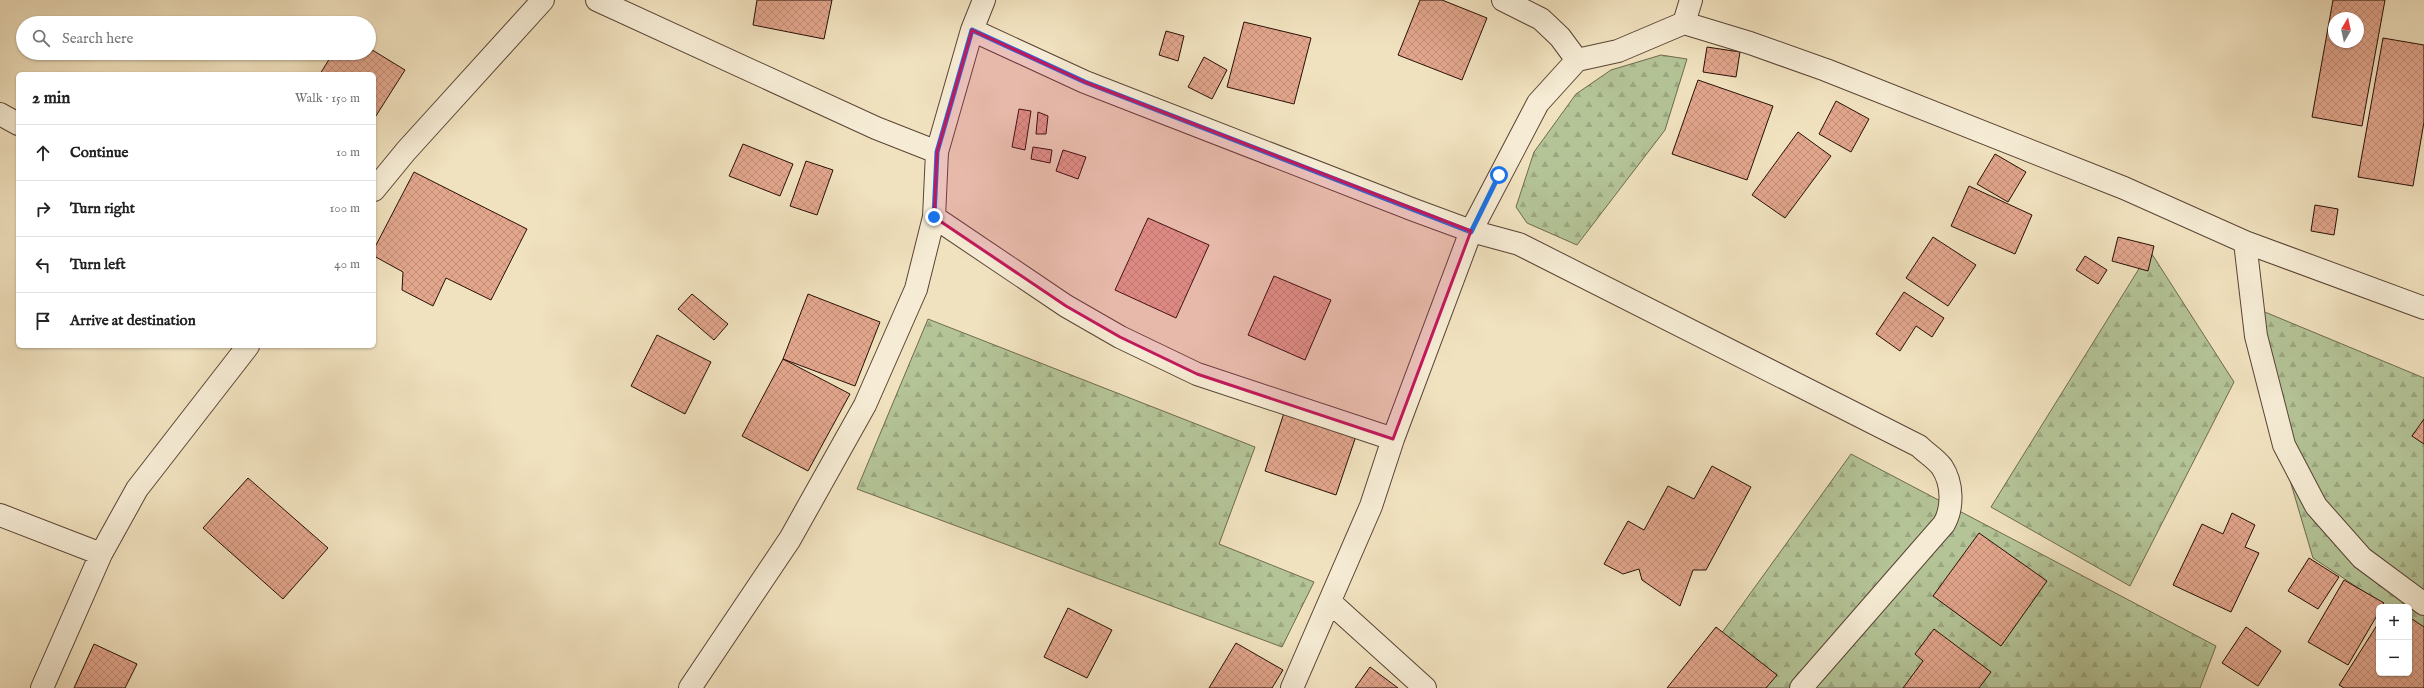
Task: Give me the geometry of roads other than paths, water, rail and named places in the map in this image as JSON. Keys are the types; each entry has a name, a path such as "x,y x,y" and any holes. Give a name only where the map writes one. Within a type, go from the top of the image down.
{"street":[{"path":"376,188 406,151 543,0"},
{"path":"597,0 869,125 937,152"},
{"path":"690,688 790,539 865,405 916,289 934,217 937,152 972,30 984,0"},
{"path":"1503,0 1541,19 1560,37 1577,60"},
{"path":"1684,23 1691,0"},
{"path":"1292,688 1370,506 1393,439 1471,232 1538,103 1577,60 1618,51 1684,23 1750,43 1826,70 2124,188 2245,242 2424,308"},
{"path":"972,30 1085,82 1471,232 1519,244 1826,397 1919,446 1942,467 1950,487 1951,512 1944,524 1801,688"},
{"path":"0,114 16,123"},
{"path":"934,217 1066,306 1120,337 1197,374 1393,439"},
{"path":"2245,242 2256,336 2284,445 2316,506 2362,558 2424,604"},
{"path":"42,688 101,554 137,489 246,348"},
{"path":"0,515 101,554"},
{"path":"1330,602 1425,688"}]}
